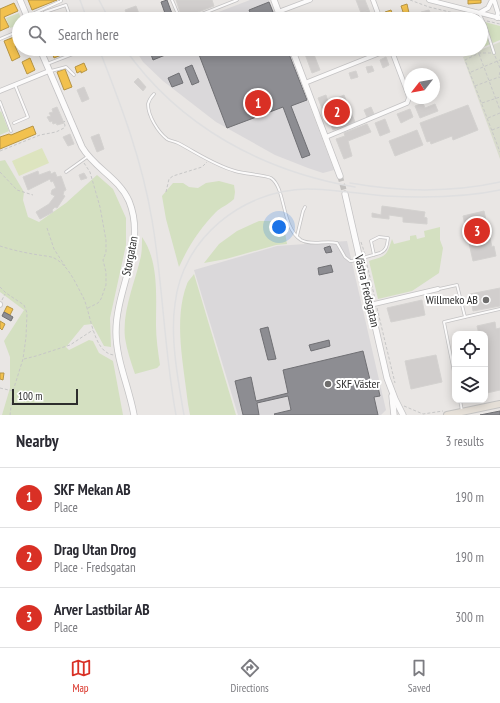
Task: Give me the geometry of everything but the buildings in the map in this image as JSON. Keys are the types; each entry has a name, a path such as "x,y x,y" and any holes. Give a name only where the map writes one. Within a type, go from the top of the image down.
{"main road":[{"path":"447,413 470,412 500,404"}],"street":[{"path":"20,0 25,12"},
{"path":"274,0 278,12 310,0"},
{"path":"373,0 377,12"},
{"path":"429,0 475,12"},
{"path":"481,12 488,8 493,0 498,4 499,18 488,15"},
{"name":"Storgatan","path":"43,56 86,158 121,188 129,202 134,220 134,242 116,320 118,354 129,390 134,415"},
{"path":"295,56 340,176"},
{"path":"306,83 373,56"},
{"path":"326,137 403,106 408,102 408,94 393,56"},
{"path":"0,91 49,72"},
{"name":"Västra Fredsgatan","path":"345,194 390,388 394,415"},
{"path":"370,305 438,289"},
{"name":"Västra Fredsgatan","path":"390,388 403,415"}],"lane":[{"path":"39,12 61,2 61,0"},
{"path":"172,0 177,12"},
{"path":"207,12 237,0"},
{"path":"44,12 66,5 68,12"},
{"path":"0,39 12,34"},
{"path":"488,37 494,53"},
{"path":"46,64 67,56"},
{"path":"49,72 66,67 74,75"},
{"path":"14,123 28,117 15,85"},
{"path":"154,94 150,99 149,109 154,123 168,140 178,143 218,166 249,175 267,176 272,178 276,184 288,221 297,236 305,242 335,243 338,245 348,261 352,261 374,255 384,251 388,238 379,237 371,241 374,255"},
{"path":"0,102 11,131"},
{"path":"66,172 86,158"},
{"path":"297,236 305,207"},
{"path":"438,289 457,285 465,317"},
{"path":"453,367 444,322 500,309"},
{"path":"460,403 462,412"}],"path":[{"path":"410,0 429,7 451,12"},
{"path":"488,21 500,24"},
{"path":"488,53 494,53 500,68"},
{"path":"472,56 465,60 500,152"},
{"path":"479,56 500,110"},
{"path":"470,72 500,60"},
{"path":"475,86 499,78 500,72"},
{"path":"482,104 500,96"},
{"path":"487,118 500,113"},
{"path":"0,151 40,135 63,129 65,126 65,121 68,124 71,123"},
{"path":"492,130 500,127"},
{"path":"496,143 500,141"},
{"path":"86,158 104,222 106,240 106,252 103,260 106,272 106,285 102,299 98,303 87,308"},
{"path":"166,192 169,179 173,176 202,167 209,160"},
{"path":"0,172 17,190 34,195"},
{"path":"47,228 54,249 84,298 93,330 103,350 110,354 118,354"},
{"path":"0,246 53,258 66,268"},
{"path":"0,287 24,305 26,310 26,337 23,359 14,391 10,415"},
{"path":"0,305 6,293"},
{"path":"23,359 70,345 93,330"},
{"path":"0,388 14,391"},
{"path":"403,406 424,414 447,413"}],"shaded area":[{"path":"250,0 269,0 274,12 218,12"},
{"path":"500,42 500,159 463,57 488,56 488,47"},
{"path":"139,56 291,56 334,170 323,173 275,155 216,122 163,81 143,62"},
{"path":"347,241 386,410 381,415 238,415 194,270 277,246"}],"green space":[{"path":"12,16 12,27 10,28 6,18"},
{"path":"488,23 500,26 500,40 488,45"},
{"path":"1,111 9,131 0,135 0,112"},
{"path":"42,148 49,163 19,176 12,161"},
{"path":"5,160 24,192 23,200 28,217 39,222 66,203 97,175 113,189 126,218 126,245 110,318 111,347 104,346 92,324 84,325 66,347 69,350 89,340 93,341 99,353 113,361 123,415 2,415 10,388 10,357 4,341 24,310 0,292 0,161"},
{"path":"219,181 234,185 234,199 218,210 210,218 190,245 179,267 166,219 162,196 173,183 183,183 189,187 198,188 206,183"},
{"path":"259,221 283,221 287,244 276,245 226,259 204,263 219,244 237,231"},
{"path":"440,227 440,240 443,248 439,273 412,291 378,299 369,261 385,255 392,239 394,244 410,240 410,236 416,235 417,239 425,237 424,231"},
{"path":"142,237 147,246 154,268 156,291 156,335 160,365 157,368 135,374 125,338 125,317 141,256"},
{"path":"194,274 236,415 190,415 182,359 180,328 183,298 188,283"}],"tunnel":[{"path":"340,176 345,194"}],"railway":[{"path":"80,0 84,12"},
{"path":"99,0 105,12"},
{"path":"102,56 137,154 148,198 156,244 169,366 176,415"},
{"path":"130,56 147,77 171,101 198,123 226,141 256,157 288,170 321,180 355,187"},
{"path":"350,183 407,190 444,190 481,186 500,182"},
{"path":"184,415 177,374 173,330 175,304 180,280 190,258 203,239 220,222 239,208 260,198 283,192 307,189 414,197 472,195 500,190"}],"place":[{"name":"SKF Mekan AB","path":"258,103"},
{"name":"Drag Utan Drog","path":"337,112"},
{"name":"Arver Lastbilar AB","path":"477,231"},
{"name":"Willmeko AB","path":"486,300"},
{"name":"SKF Väster","path":"328,384"}]}
